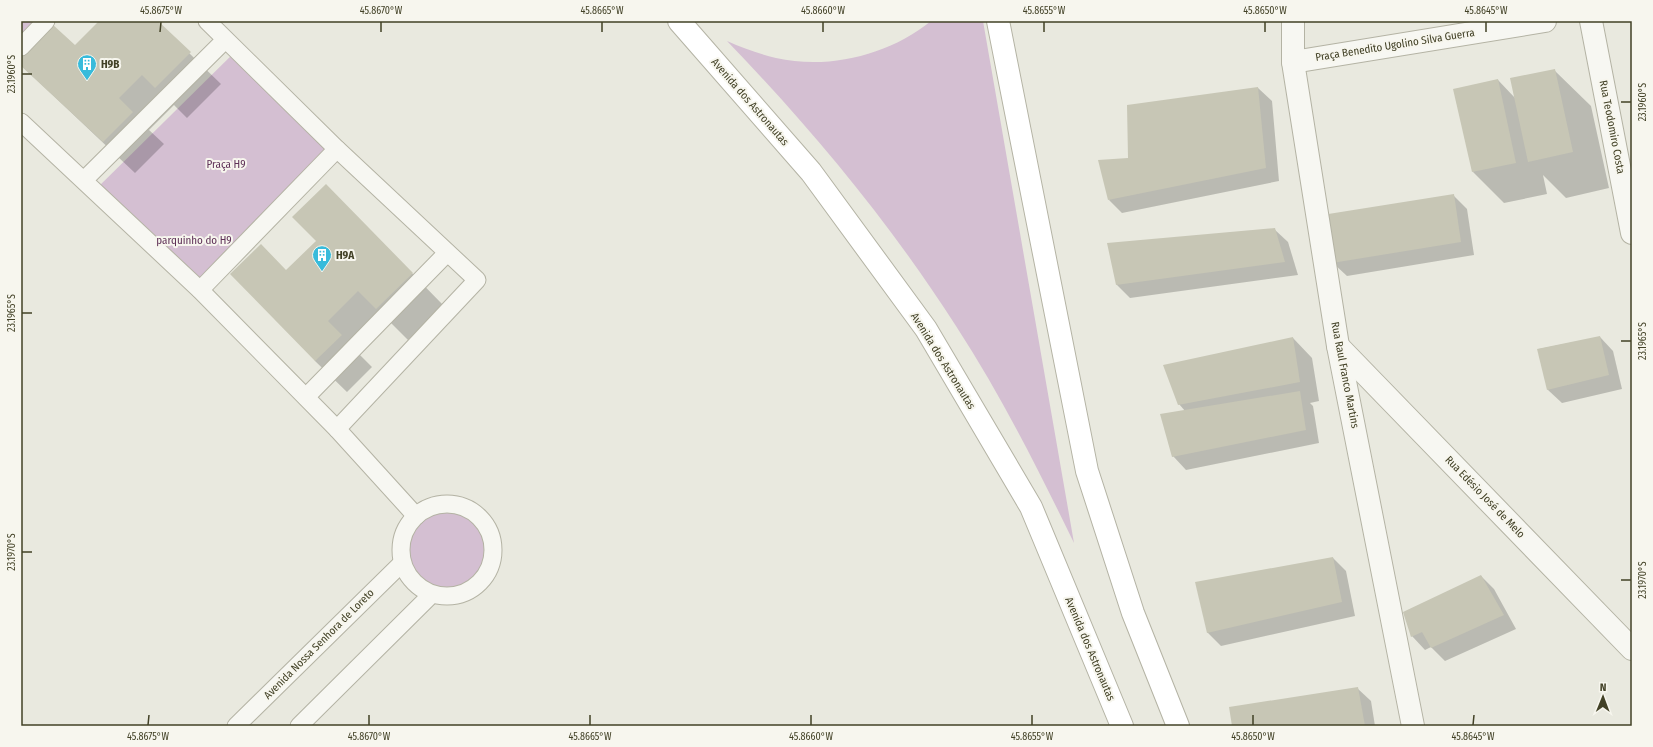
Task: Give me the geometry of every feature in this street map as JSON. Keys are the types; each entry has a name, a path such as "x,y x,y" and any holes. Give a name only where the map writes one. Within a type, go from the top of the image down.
{"main road":[{"name":"Avenida dos Astronautas","path":"679,21 811,172 926,329 1031,507 1122,726"},
{"path":"998,21 1086,471 1133,613 1178,726"}],"street":[{"name":"Rua Raul Franco Martins","path":"1293,21 1293,62 1338,346 1413,726"},
{"name":"Praça Benedito Ugolino Silva Guerra","path":"1293,62 1545,21"},
{"name":"Rua Teodomiro Costa","path":"1591,21 1632,233"},
{"name":"Rua Edésio José de Melo","path":"1338,346 1632,649"}],"lane":[{"path":"21,47 46,21"},
{"path":"207,21 337,149 477,280 337,429"},
{"path":"84,180 225,40"},
{"path":"21,122 200,290 337,429 416,516"},
{"path":"200,290 337,149"},
{"path":"306,397 447,253"},
{"path":"446,504 457,505 477,514 490,532 494,553 492,564 487,574 472,590 447,597 432,594 419,587 408,576 402,562 400,550 402,537 416,516 435,506 446,504"},
{"name":"Avenida Nossa Senhora de Loreto","path":"236,726 402,562"},
{"path":"299,726 432,594"}],"green space":[{"path":"21,21 52,21 21,51"},
{"path":"931,21 983,21 1074,543 1004,405 973,352 931,288 849,178 759,74 727,41 751,51 776,58 796,61 837,61 858,57 897,43"},
{"name":"Praça H9","path":"241,46 348,152 195,296 92,193"},
{"path":"447,510 462,513 475,522 484,535 487,550 484,565 475,578 462,587 447,590 432,587 419,578 410,565 407,550 410,535 419,522 432,513"}],"building":[{"name":"H9B","path":"99,21 158,21 191,52 155,88 142,75 119,98 133,112 103,142 21,66 21,54 52,24 75,45"},
{"path":"1555,69 1573,152 1528,162 1510,78"},
{"path":"1498,79 1516,163 1472,172 1453,89"},
{"path":"1258,87 1266,168 1108,200 1098,160 1128,158 1127,105"},
{"name":"H9A","path":"326,184 413,273 376,309 358,291 328,321 342,335 315,361 230,274 261,244 286,270 316,241 292,217"},
{"path":"1454,194 1461,242 1332,263 1322,215"},
{"path":"1275,228 1285,262 1116,285 1107,243"},
{"path":"1600,336 1609,375 1547,390 1537,349"},
{"path":"1293,337 1300,382 1178,405 1163,365"},
{"path":"1300,391 1306,430 1172,457 1160,414"},
{"path":"1333,557 1342,602 1207,633 1195,582"},
{"path":"1481,575 1504,615 1431,648 1422,632 1411,637 1403,612"},
{"path":"1358,687 1365,726 1232,726 1229,707"}],"place":[{"name":"H9B","path":"87,81"},
{"name":"H9A","path":"322,272"}],"park label":[{"name":"parquinho do H9","path":"194,240"}]}
